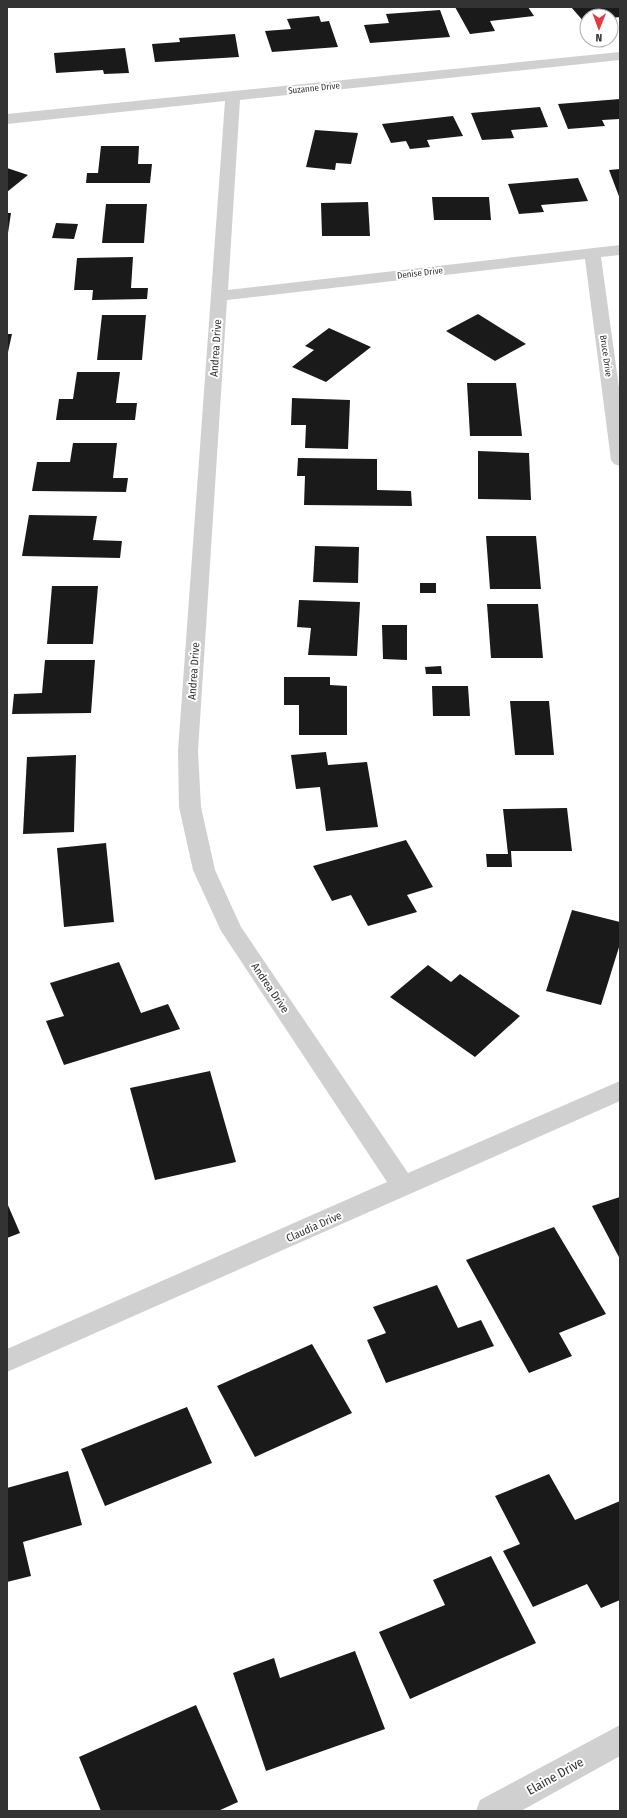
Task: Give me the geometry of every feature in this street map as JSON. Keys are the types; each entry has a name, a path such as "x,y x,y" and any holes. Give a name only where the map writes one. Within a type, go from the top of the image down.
{"street":[{"name":"Suzanne Drive","path":"7,119 620,56"},
{"name":"Andrea Drive","path":"233,96 188,750 190,807 204,870 232,931 404,1187"},
{"name":"Denise Drive","path":"220,296 620,250"},
{"name":"Bruce Drive","path":"592,253 620,460"},
{"name":"Claudia Drive","path":"7,1361 620,1091"},
{"name":"Elaine Drive","path":"491,1811 620,1740"}],"building":[{"path":"455,7 528,7 534,16 490,21 495,31 470,34"},
{"path":"571,7 620,7 620,17 619,8 579,8 579,16"},
{"path":"440,10 450,37 370,43 364,25 389,23 386,14"},
{"path":"319,16 321,22 329,21 338,47 272,52 265,31 291,29 287,19"},
{"path":"235,34 239,57 155,62 152,44 180,42 179,38"},
{"path":"125,48 129,73 104,74 103,70 56,73 54,53"},
{"path":"620,99 620,119 602,120 605,126 568,129 558,104"},
{"path":"540,107 548,127 511,130 514,138 482,140 471,113"},
{"path":"453,116 463,136 427,140 430,147 410,149 406,141 391,143 382,124"},
{"path":"315,130 358,133 351,164 336,163 335,170 306,167"},
{"path":"101,146 139,146 138,164 152,164 150,183 86,183 87,173 98,173"},
{"path":"7,168 28,175 7,192"},
{"path":"620,169 620,199 609,170"},
{"path":"578,178 588,201 541,205 544,212 519,214 508,184"},
{"path":"432,197 489,197 491,220 434,220"},
{"path":"368,202 370,236 322,236 321,203"},
{"path":"106,204 147,204 144,243 102,243"},
{"path":"7,213 11,213 8,233 7,233"},
{"path":"56,223 78,224 74,239 52,238"},
{"path":"133,257 131,288 148,288 147,299 92,300 93,290 74,290 77,258"},
{"path":"478,314 526,344 495,361 446,331"},
{"path":"102,315 146,315 142,360 97,360"},
{"path":"329,328 371,347 326,382 292,367 314,350 305,346"},
{"path":"7,334 12,334 8,352 7,352"},
{"path":"77,372 120,372 116,403 137,403 135,420 56,420 59,399 73,399"},
{"path":"467,383 516,383 522,436 470,436"},
{"path":"292,398 350,400 348,449 305,448 306,425 291,425"},
{"path":"73,443 117,443 113,478 128,478 126,492 32,491 37,462 70,462"},
{"path":"478,451 529,453 531,500 478,499"},
{"path":"298,458 377,459 377,490 411,491 412,506 304,505 305,476 297,476"},
{"path":"29,515 97,516 93,540 122,541 120,558 22,556"},
{"path":"486,536 536,536 541,589 490,589"},
{"path":"315,546 359,547 358,583 313,582"},
{"path":"420,583 436,583 436,593 420,593"},
{"path":"52,586 98,586 93,644 47,644"},
{"path":"299,600 360,602 357,656 308,655 311,628 297,627"},
{"path":"487,604 538,604 543,658 491,658"},
{"path":"382,625 407,625 407,660 383,659"},
{"path":"45,660 95,660 91,713 12,714 14,694 42,693"},
{"path":"441,666 442,674 426,674 425,667"},
{"path":"284,677 330,677 330,685 347,686 347,735 299,735 299,705 284,705"},
{"path":"432,686 468,686 470,716 433,716"},
{"path":"510,701 549,701 554,755 515,755"},
{"path":"326,752 328,765 367,762 378,827 326,831 320,787 296,789 291,755"},
{"path":"76,755 74,832 23,834 27,757"},
{"path":"567,808 572,851 511,851 512,867 487,867 486,854 508,854 503,809"},
{"path":"406,840 433,887 407,895 417,912 368,926 351,895 332,901 313,866"},
{"path":"106,843 114,922 64,927 57,848"},
{"path":"572,910 620,922 620,944 601,1005 546,991"},
{"path":"119,962 141,1013 168,1004 180,1029 64,1065 46,1021 64,1016 50,983"},
{"path":"428,965 451,982 460,974 520,1016 475,1057 390,997"},
{"path":"210,1071 236,1162 155,1180 130,1088"},
{"path":"620,1197 620,1259 592,1206"},
{"path":"7,1203 20,1233 7,1238"},
{"path":"554,1227 606,1314 559,1333 572,1356 529,1373 466,1260"},
{"path":"437,1285 458,1328 481,1320 494,1346 386,1383 367,1340 386,1333 373,1307"},
{"path":"312,1344 352,1413 255,1457 217,1386"},
{"path":"187,1407 212,1463 105,1506 81,1449"},
{"path":"68,1471 82,1525 23,1542 31,1576 7,1582 7,1488"},
{"path":"549,1474 575,1520 620,1501 620,1600 601,1608 587,1584 533,1607 503,1551 520,1544 495,1496"},
{"path":"491,1556 536,1643 410,1699 379,1632 445,1605 433,1580"},
{"path":"355,1651 385,1729 266,1771 233,1673 274,1658 280,1678"},
{"path":"196,1705 238,1802 218,1811 101,1811 79,1757"}]}
